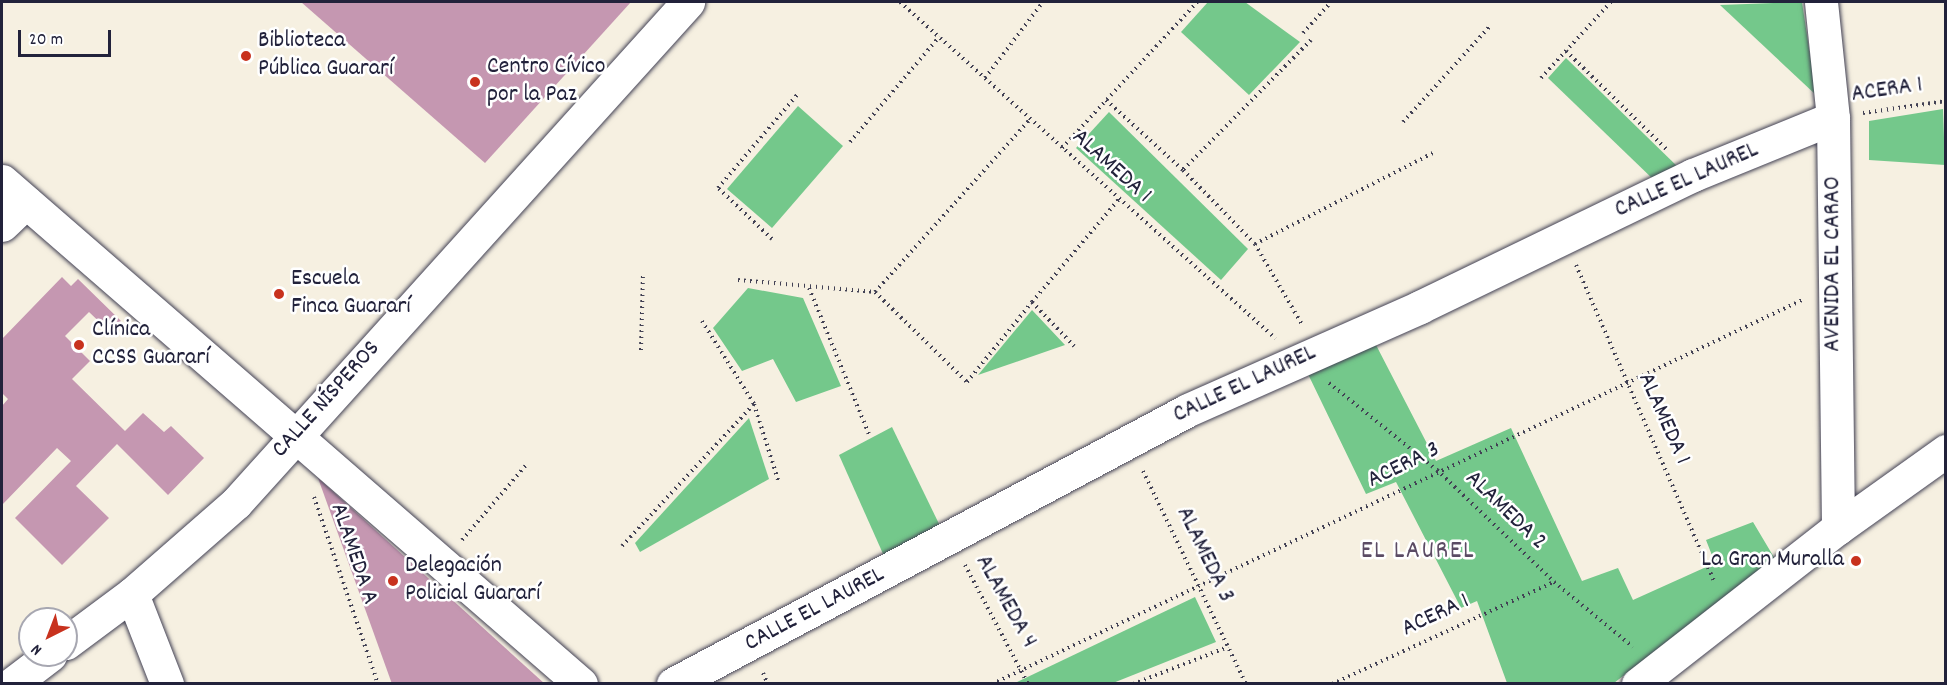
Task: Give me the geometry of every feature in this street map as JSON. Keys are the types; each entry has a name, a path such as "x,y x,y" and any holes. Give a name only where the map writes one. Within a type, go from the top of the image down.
{"street":[{"name":"CALLE NÍSPEROS","path":"78,634 132,594 236,503 293,437 688,2"},
{"name":"AVENIDA EL CARAO","path":"1821,2 1833,117 1833,286 1838,528"},
{"name":"CALLE EL LAUREL","path":"673,684 1188,410 1298,359 1420,307 1693,175 1833,117"},
{"path":"2,181 440,565 580,684"},
{"path":"2,225 26,202"},
{"path":"1648,676 1838,528 1946,451"},
{"path":"132,594 167,684"},
{"path":"12,684 34,667"}],"path":[{"name":"ALAMEDA 1","path":"901,2 1298,359"},
{"path":"985,78 1044,2"},
{"path":"1062,148 1197,2"},
{"path":"1303,33 1331,2"},
{"path":"1541,78 1611,2"},
{"path":"1403,122 1489,27"},
{"path":"850,142 939,36"},
{"path":"1183,170 1311,40"},
{"path":"1566,51 1693,175"},
{"path":"772,238 718,189 797,95"},
{"path":"1106,100 1183,170 1255,244 1304,328 1298,359"},
{"name":"ACERA 1","path":"1833,117 1946,101"},
{"path":"875,292 1030,119"},
{"path":"1255,244 1435,152"},
{"path":"738,280 875,292 967,382 1119,199"},
{"name":"ALAMEDA 1","path":"1564,238 1729,614"},
{"path":"641,350 644,273"},
{"name":"ACERA 3","path":"992,684 1627,380 1833,286"},
{"path":"809,288 869,434"},
{"path":"1032,302 1074,346"},
{"path":"702,321 754,404 779,483"},
{"name":"ALAMEDA 2","path":"1298,359 1437,470 1648,676"},
{"path":"622,546 754,404"},
{"name":"ALAMEDA 3","path":"1130,442 1246,684"},
{"path":"440,565 526,465"},
{"name":"ALAMEDA A","path":"311,488 378,684"},
{"name":"ALAMEDA 4","path":"950,538 1028,684"},
{"name":"ACERA 1","path":"1332,684 1554,582"},
{"path":"1133,684 1228,647"}],"green space":[{"path":"1208,2 1245,2 1300,42 1249,95 1181,32"},
{"path":"1802,2 1816,95 1720,5"},
{"path":"1566,58 1680,169 1656,182 1548,78"},
{"path":"798,106 843,146 772,228 727,189"},
{"path":"1943,109 1945,165 1869,160 1869,121"},
{"path":"1109,112 1248,249 1221,280 1076,148"},
{"path":"748,288 803,298 841,386 796,402 773,359 742,371 713,328"},
{"path":"1032,310 1065,345 978,375"},
{"path":"1375,343 1436,461 1511,428 1582,581 1618,568 1633,600 1715,563 1706,540 1753,522 1775,559 1614,683 1507,683 1477,601 1461,608 1396,482 1366,494 1307,372"},
{"path":"749,418 769,479 640,552 635,543"},
{"path":"892,427 941,528 884,556 839,455"},
{"path":"1195,597 1216,642 1113,683 1015,683"}],"building":[{"name":"Centro Cívico por la Paz","path":"301,2 631,2 485,163"},
{"path":"62,277 71,286 78,279 121,321 110,332 89,312 65,336 90,361 72,379 125,431 143,413 164,432 171,426 204,458 168,495 117,444 76,486 109,518 62,565 15,518 71,461 57,448 2,505 2,406 8,399 2,393 2,339"},
{"name":"Delegación Policial Guararí","path":"318,478 545,684 392,684"}],"place":[{"name":"Biblioteca Pública Guararí","path":"246,56"},
{"name":"Centro Cívico por la Paz","path":"475,82"},
{"name":"Escuela Finca Guararí","path":"279,294"},
{"name":"Clínica CCSS Guararí","path":"79,345"},
{"name":"La Gran Muralla","path":"1856,561"},
{"name":"Delegación Policial Guararí","path":"393,581"}],"district":[{"name":"EL LAUREL","path":"1418,552"}]}
